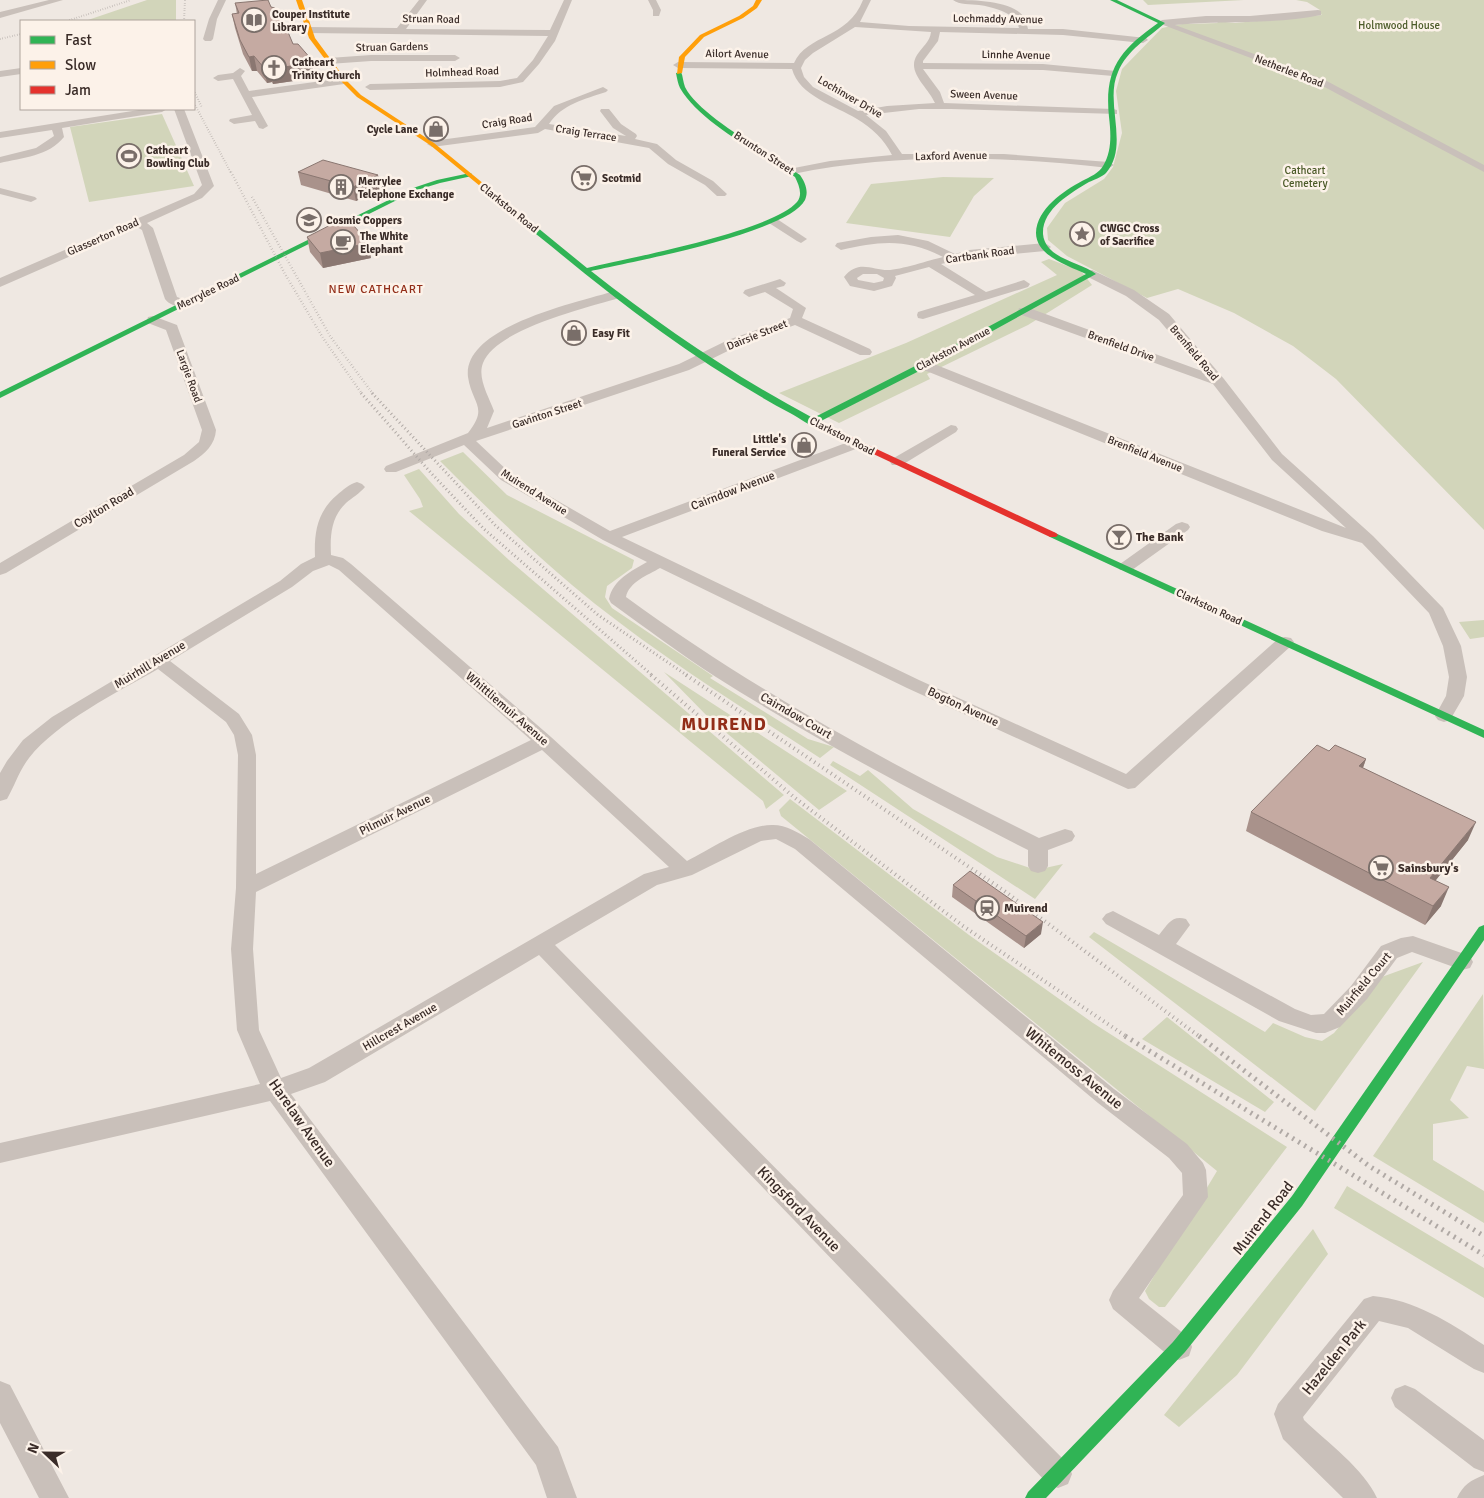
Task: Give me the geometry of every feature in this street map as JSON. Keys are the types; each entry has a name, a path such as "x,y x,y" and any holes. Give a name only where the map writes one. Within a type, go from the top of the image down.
{"street":[{"path":"0,15 59,0"},
{"path":"208,39 213,19 222,0"},
{"name":"Clarkston Road","path":"299,0 308,30 329,62 359,96 432,144 615,296 703,358 812,422 856,444 1126,567 1484,734"},
{"path":"400,30 423,0"},
{"name":"Holmhead Road","path":"370,87 500,84 514,82 524,77 542,55 568,0"},
{"path":"652,0 657,10 656,14"},
{"path":"678,65 682,55 689,46 709,32 749,12 759,0"},
{"path":"797,66 807,52 853,24 859,17 867,0"},
{"path":"957,0 988,5 1015,14 1022,20 1024,30"},
{"name":"Netherlee Road","path":"1114,0 1162,23 1320,81 1484,168"},
{"path":"1045,247 1040,240 1039,232 1053,204 1103,172 1109,165 1115,130 1110,91 1113,73 1122,61 1162,23 1206,19 1250,19 1318,13"},
{"name":"Lochmaddy Avenue","path":"853,24 893,28 1024,30 1143,40"},
{"path":"936,29 935,40 920,58 918,66 923,79 936,94 941,106"},
{"name":"Struan Road","path":"308,30 554,33"},
{"name":"Struan Gardens","path":"329,62 372,58 455,58"},
{"name":"Ailort Avenue","path":"678,65 797,66"},
{"name":"Brunton Street","path":"586,270 729,235 773,221 787,215 802,200 804,188 793,171 723,127 694,104 679,85 676,71 678,65"},
{"name":"Lochinver Drive","path":"797,66 798,77 804,85 872,123 885,134 893,145 898,157"},
{"name":"Linnhe Avenue","path":"918,66 1042,67 1113,73"},
{"path":"0,74 20,71"},
{"path":"218,78 238,74 245,95 261,121"},
{"path":"245,95 344,81"},
{"name":"Craig Road","path":"432,144 538,130 544,126 552,112 602,90"},
{"name":"Sween Avenue","path":"855,114 894,108 941,106 1113,112"},
{"path":"0,135 155,110"},
{"name":"Glasserton Road","path":"0,283 205,191 208,186 207,182 179,110"},
{"name":"Craig Terrace","path":"605,111 617,126 632,136 628,140"},
{"path":"234,121 261,121"},
{"path":"0,160 31,153 50,146 59,137 56,125"},
{"name":"Craig Terrace","path":"544,126 653,146 672,162 709,183 721,194"},
{"name":"Laxford Avenue","path":"793,171 843,161 898,157 1006,155 1109,165"},
{"name":"Merrylee Road","path":"0,395 418,186 445,166 450,159"},
{"name":"Merrylee Road","path":"418,186 468,173"},
{"path":"709,183 725,180"},
{"path":"4,192 26,185"},
{"path":"4,192 31,199"},
{"path":"773,221 802,239"},
{"path":"137,222 147,228 172,299 184,304"},
{"path":"841,246 881,238 904,238 931,246 952,257"},
{"name":"Cartbank Road","path":"887,274 952,257 1045,247"},
{"name":"Brenfield Road","path":"1045,247 1056,256 1130,293 1164,317 1277,456 1367,539 1426,599 1437,612 1452,646 1458,677 1455,696 1444,716"},
{"path":"930,263 985,296"},
{"name":"Clarkston Avenue","path":"812,422 924,365 1092,274"},
{"path":"749,292 780,283"},
{"path":"923,315 1024,284"},
{"path":"766,287 800,308 795,320"},
{"path":"470,437 482,425 487,411 476,380 476,363 482,352 494,341 528,323 615,296"},
{"name":"Brenfield Drive","path":"1024,311 1218,382"},
{"name":"Largie Road","path":"153,320 172,328 208,430 209,437 206,443"},
{"name":"Dairsie Street","path":"703,358 733,343 795,320 865,352"},
{"name":"Gavinton Street","path":"391,469 470,437 630,386 703,358"},
{"name":"Brenfield Avenue","path":"924,365 1319,524 1367,539"},
{"path":"897,462 951,429"},
{"name":"Muirend Avenue","path":"470,437 471,445 506,477 609,537"},
{"name":"Coylton Road","path":"0,570 189,458 206,443"},
{"name":"Cairndow Avenue","path":"609,537 856,444"},
{"path":"323,559 322,539 324,522 345,495 356,487"},
{"path":"1126,567 1182,527"},
{"name":"Bogton Avenue","path":"609,537 913,684 1128,783 1285,642"},
{"name":"Muirhill Avenue","path":"0,794 14,762 40,734 158,660 286,584 310,565 323,559"},
{"name":"Whittliemuir Avenue","path":"323,559 333,559 340,562 544,741 685,870"},
{"name":"Cairndow Court","path":"660,561 622,586 617,592 617,599 682,646 739,683 1038,856 1066,836"},
{"name":"Harelaw Avenue","path":"158,660 233,718 243,735 247,755 246,888 242,948 248,1030 261,1062 275,1090 548,1457 562,1498"},
{"name":"Pilmuir Avenue","path":"246,888 544,741"},
{"name":"Hillcrest Avenue","path":"0,1153 275,1090 318,1075 651,879 685,870 723,853 751,837 772,832"},
{"name":"Whitemoss Avenue","path":"772,832 788,836 802,844 1106,1096 1178,1151 1194,1170 1196,1196 1122,1300 1178,1347"},
{"name":"Muirfield Court","path":"1113,919 1287,1015 1309,1023 1325,1024 1339,1016 1389,952 1401,946 1413,944 1462,962"},
{"path":"1162,946 1179,925"},
{"name":"Muirend Road","path":"1034,1498 1178,1347 1297,1201 1484,930"},
{"name":"Kingsford Avenue","path":"541,944 1058,1474"},
{"name":"Hazelden Park","path":"1362,1498 1345,1478 1293,1429 1288,1414 1373,1308 1390,1308 1431,1326 1484,1360"},
{"path":"0,1394 54,1498"},
{"path":"1405,1398 1484,1458"}],"green space":[{"path":"147,0 176,0 176,20 88,20"},
{"path":"1143,0 1244,0 1148,5"},
{"name":"Cathcart Cemetery","path":"1296,0 1484,0 1484,530 1336,379 1293,346 1234,313 1178,289 1147,298 1067,256 1048,240 1047,228 1065,203 1104,179 1113,167 1122,133 1116,91 1122,69 1162,28 1187,23 1218,23 1216,21 1235,23 1322,15 1317,11 1320,10 1307,2"},
{"name":"Cathcart Bowling Club","path":"162,114 194,186 89,202 70,127"},
{"path":"943,177 994,178 974,196 950,237 846,223 871,184"},
{"path":"1049,259 1081,271 1092,285 1028,325 927,374 930,379 839,423 779,393 906,343 1057,275 1041,262"},
{"path":"463,452 507,495 634,560 632,568 607,586 605,597 612,608 713,676 710,678 808,739 834,747 820,758 662,654 601,609 521,540 440,461"},
{"path":"419,469 459,514 509,560 784,795 766,809 763,801 409,511 423,507 420,499 404,475"},
{"path":"1484,620 1484,637 1470,639 1459,622"},
{"path":"664,672 847,791 819,810 711,720"},
{"path":"833,761 860,776 868,770 913,809 997,857 1036,870 1063,864 1035,899 830,765"},
{"path":"790,799 969,935 1093,1023 1287,1147 1165,1307 1159,1307 1149,1299 1145,1291 1217,1171 781,816 779,810"},
{"path":"1094,932 1265,1032 1273,1023 1305,1037 1322,1041 1334,1033 1379,978 1423,962 1315,1111 1089,937"},
{"path":"1483,994 1484,1069 1467,1066 1450,1100 1469,1118 1433,1124 1433,1160 1484,1191 1484,1223 1373,1156"},
{"path":"1167,1017 1274,1102 1265,1112 1142,1039"},
{"path":"1347,1186 1484,1268 1484,1298 1334,1208"},
{"path":"1313,1229 1328,1254 1237,1375 1179,1427 1164,1415"}],"building":[{"path":"268,0 271,7 275,8 283,20 293,44 298,44 312,60 309,60 312,63 270,69 269,67 264,68 254,56 249,57 240,40 232,14 239,13 235,3"},
{"path":"323,160 378,175 353,187 298,172"},
{"path":"346,217 369,243 320,253 307,237"},
{"name":"Sainsbury's","path":"1317,745 1329,751 1335,745 1366,759 1359,766 1476,822 1430,878 1449,887 1433,906 1251,812"},
{"path":"970,871 1043,922 1026,936 953,885"}],"railway":[{"path":"70,20 131,0"},
{"path":"184,20 185,0"},
{"path":"0,39 20,34"},
{"path":"195,92 202,108"},
{"path":"195,105 231,173"},
{"path":"231,172 285,274 323,338 362,394"},
{"path":"252,197 330,336 373,394"},
{"path":"361,393 432,474 484,529 653,676"},
{"path":"372,393 495,525 598,615 688,676"},
{"path":"651,675 795,798 963,926 1127,1037"},
{"path":"686,675 1003,890 1200,1037"},
{"path":"1125,1036 1484,1255"},
{"path":"1199,1036 1369,1166 1484,1236"}],"traffic: fast":[{"path":"1113,0 1162,23"},
{"path":"1092,274 1063,261 1048,250 1041,239 1041,226 1051,207 1066,193 1103,172 1112,153 1113,143 1110,103 1111,82 1128,52 1162,23"},
{"path":"586,270 733,234 785,214 799,204 803,197 803,190 798,176 748,144 708,115 692,100 682,86 679,73"},
{"path":"0,395 415,189 439,181 470,175"},
{"path":"482,185 603,284 687,346 730,375 821,426"},
{"path":"812,422 924,365 1092,274"},
{"path":"1053,535 1484,734"},
{"path":"1034,1498 1179,1347 1297,1201 1484,930"}],"traffic: slow":[{"path":"299,0 312,38 344,81 359,96 432,144 482,185"},
{"path":"679,73 682,57 702,36 741,17 755,7 759,0"}],"traffic: jam":[{"path":"821,426 1053,535"}],"place":[{"name":"Couper Institute Library","path":"254,20"},
{"name":"Cathcart Trinity Church","path":"274,68"},
{"name":"Cycle Lane","path":"436,129"},
{"name":"Cathcart Bowling Club","path":"129,156"},
{"name":"Scotmid","path":"584,178"},
{"name":"Merrylee Telephone Exchange","path":"341,187"},
{"name":"Cosmic Coppers","path":"309,220"},
{"name":"CWGC Cross of Sacrifice","path":"1082,234"},
{"name":"The White Elephant","path":"343,242"},
{"name":"Easy Fit","path":"574,333"},
{"name":"Little's Funeral Service","path":"804,445"},
{"name":"The Bank","path":"1119,537"},
{"name":"Sainsbury's","path":"1381,868"},
{"name":"Muirend","path":"987,908"}],"district":[{"name":"NEW CATHCART","path":"376,289"},
{"name":"MUIREND","path":"724,724"}],"park label":[{"name":"Holmwood House","path":"1399,25"}]}
